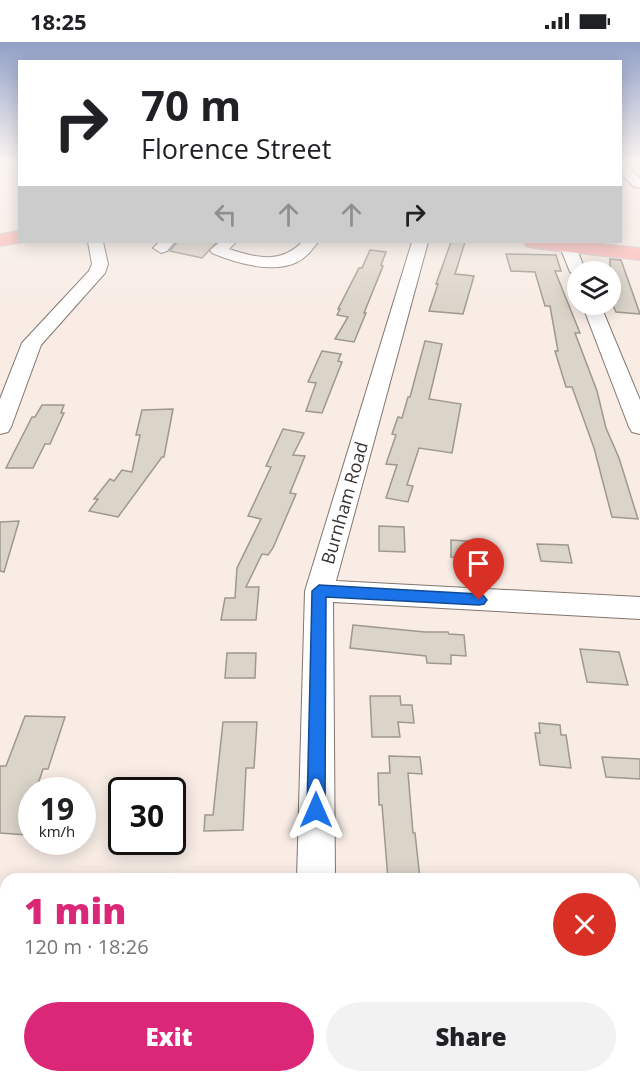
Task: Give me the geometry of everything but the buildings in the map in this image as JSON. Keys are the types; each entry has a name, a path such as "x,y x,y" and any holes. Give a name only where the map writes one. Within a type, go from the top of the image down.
{"main road":[{"path":"0,240 18,237"},
{"path":"545,243 640,254"}],"street":[{"path":"0,427 32,343 97,273 100,264 95,243"},
{"path":"228,243 218,250 234,256 281,261 291,260 309,243"},
{"name":"Burnham Road","path":"316,873 319,591 420,243"},
{"path":"579,261 581,246"},
{"path":"595,315 640,427"},
{"path":"319,591 640,609"}],"route":[{"path":"316,810 316,671 319,591 479,600"}]}
